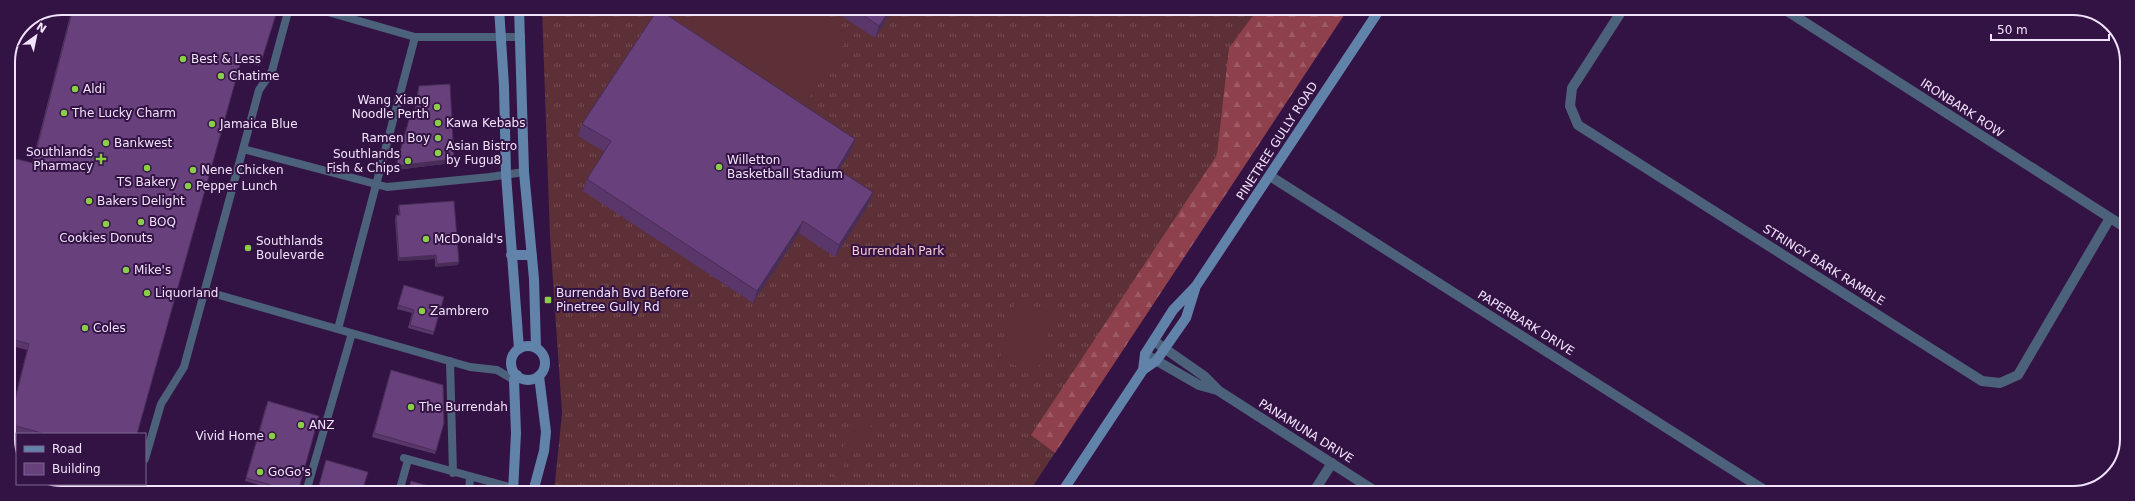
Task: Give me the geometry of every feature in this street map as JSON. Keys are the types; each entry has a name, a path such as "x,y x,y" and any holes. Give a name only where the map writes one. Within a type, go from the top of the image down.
{"main road":[{"path":"499,15 504,86 506,174 519,349"},
{"path":"519,15 524,172 532,255 536,348"},
{"name":"PINETREE GULLY ROAD","path":"1143,370 1145,354 1173,310 1196,286 1376,15"},
{"path":"511,256 532,255"},
{"name":"PINETREE GULLY ROAD","path":"1066,486 1143,370 1156,361 1186,318 1196,286"},
{"path":"513,486 516,433 516,378 512,366 512,356 519,349 528,346 536,348 544,357 544,369 539,376 528,380 516,378"},
{"path":"535,486 544,451 546,432 544,406 539,376"}],"street":[{"name":"STRINGY BARK RAMBLE","path":"1619,15 1572,88 1570,106 1578,125 1982,381 2000,383 2018,375 2110,218"},
{"name":"IRONBARK ROW","path":"1793,15 2120,224"},
{"name":"PAPERBARK DRIVE","path":"1270,176 1757,486"},
{"name":"PANAMUNA DRIVE","path":"1154,341 1204,376 1219,391 1367,486"},
{"name":"PANAMUNA DRIVE","path":"1145,354 1200,385 1219,391"},
{"path":"1317,486 1332,463"}],"lane":[{"path":"146,456 161,404 184,367 259,90 272,71 287,15"},
{"path":"338,15 415,38 520,37"},
{"path":"338,329 415,38"},
{"path":"243,149 387,187 490,177 524,172"},
{"path":"205,291 470,367 497,370 516,378"},
{"path":"308,486 352,333"},
{"path":"450,361 453,472"},
{"path":"400,486 406,459 500,486"},
{"path":"469,486 470,477"}],"green space":[{"name":"Burrendah Park","path":"542,15 1344,15 1033,486 555,486 562,413 550,237"},
{"path":"692,15 818,15 849,36 803,108 683,29"},
{"path":"1254,15 1344,15 1055,453 1031,435 1217,155 1229,48"},
{"path":"1015,302 1054,313 1038,371 999,361"},
{"path":"867,413 876,419 836,476 827,470"}],"building":[{"path":"71,15 276,15 262,59 243,54 137,433 41,433 15,426 15,400 29,344 15,340 15,159 33,163"},
{"name":"Willetton Basketball Stadium","path":"654,15 667,15 855,139 837,169 873,192 839,245 803,221 757,291 587,179 611,141 582,124"},
{"path":"863,15 886,15 879,26"},
{"path":"450,84 454,159 396,166 410,116 415,115 419,86"},
{"name":"McDonald's","path":"454,201 459,262 437,264 436,255 399,258 396,215 400,215 399,205"},
{"name":"Zambrero","path":"404,285 444,297 434,332 410,325 414,310 398,305"},
{"name":"The Burrendah","path":"391,370 443,385 444,423 436,451 374,433"},
{"path":"268,401 319,416 300,486 275,486 246,478"},
{"path":"326,460 368,472 364,486 319,486"},
{"path":"411,481 428,486 410,486"}],"place":[{"name":"Best & Less","path":"183,59"},
{"name":"Chatime","path":"221,76"},
{"name":"Aldi","path":"75,89"},
{"name":"Wang Xiang Noodle Perth","path":"437,107"},
{"name":"The Lucky Charm","path":"64,113"},
{"name":"Kawa Kebabs","path":"438,123"},
{"name":"Jamaica Blue","path":"212,124"},
{"name":"Ramen Boy","path":"438,138"},
{"name":"Bankwest","path":"106,143"},
{"name":"Asian Bistro by Fugu8","path":"438,153"},
{"name":"Southlands Pharmacy","path":"101,159"},
{"name":"Southlands Fish & Chips","path":"408,161"},
{"name":"Willetton Basketball Stadium","path":"719,167"},
{"name":"TS Bakery","path":"147,168"},
{"name":"Nene Chicken","path":"193,170"},
{"name":"Pepper Lunch","path":"188,186"},
{"name":"Bakers Delight","path":"89,201"},
{"name":"BOQ","path":"141,222"},
{"name":"Cookies Donuts","path":"106,224"},
{"name":"McDonald's","path":"426,239"},
{"name":"Southlands Boulevarde","path":"248,248"},
{"name":"Mike's","path":"126,270"},
{"name":"Liquorland","path":"147,293"},
{"name":"Burrendah Bvd Before Pinetree Gully Rd","path":"548,300"},
{"name":"Zambrero","path":"422,311"},
{"name":"Coles","path":"85,328"},
{"name":"The Burrendah","path":"411,407"},
{"name":"ANZ","path":"301,425"},
{"name":"Vivid Home","path":"272,436"},
{"name":"GoGo's","path":"260,472"}]}
